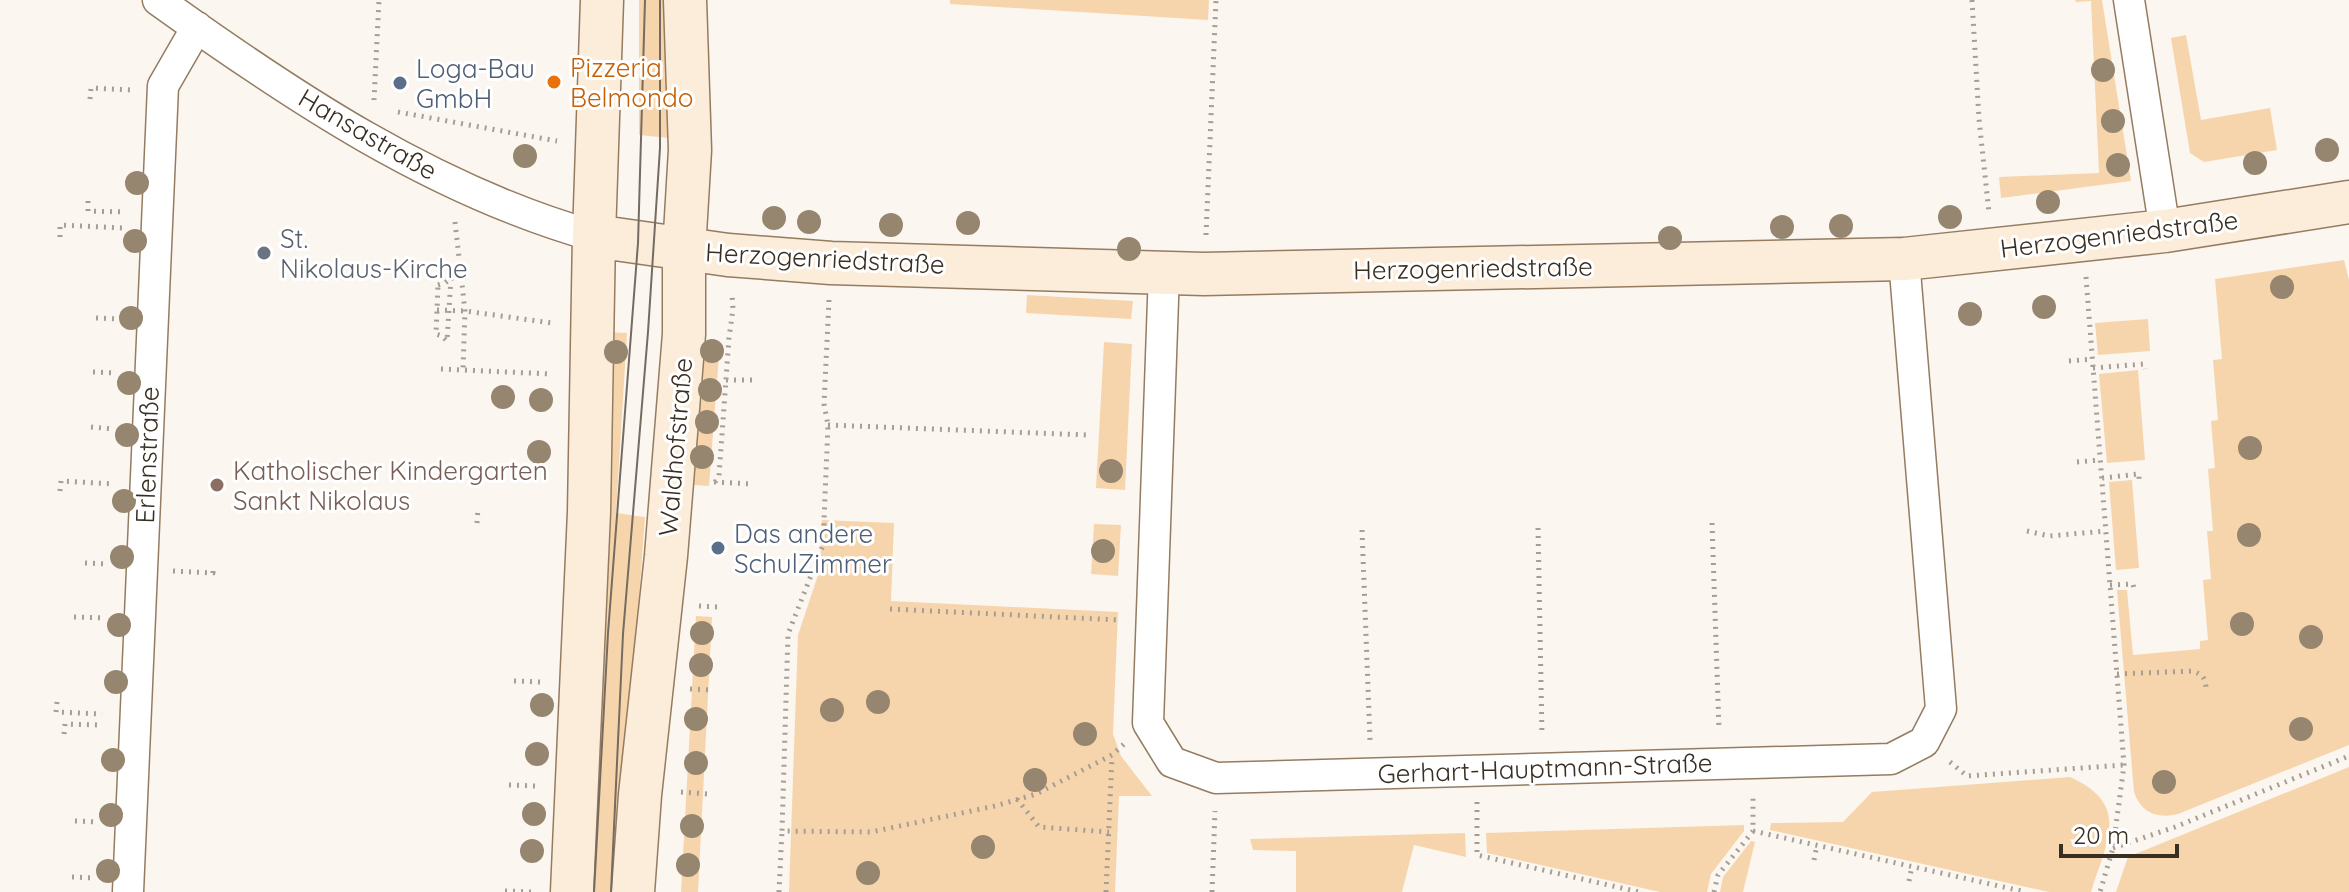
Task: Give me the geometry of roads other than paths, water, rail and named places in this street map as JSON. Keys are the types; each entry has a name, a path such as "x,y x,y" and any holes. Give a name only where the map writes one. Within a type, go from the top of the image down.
{"street":[{"name":"Hansastraße","path":"158,0 197,27 367,121 451,182 559,226 594,236"},
{"path":"572,892 589,512 602,0"},
{"name":"Waldhofstraße","path":"633,892 682,358 690,150 685,0"},
{"path":"2129,0 2165,231"},
{"name":"Erlenstraße","path":"128,892 163,86 197,27"},
{"name":"Herzogenriedstraße","path":"594,236 684,250 831,263 1184,273 1904,259 2165,231 2349,202"},
{"name":"Gerhart-Hauptmann-Straße","path":"1184,273 1152,621 1148,723 1172,762 1216,778 1891,759 1924,742 1941,709 1904,259"}],"tram line":[{"path":"594,892 608,633 638,243 645,0"},
{"path":"611,892 623,634 660,148 660,0"}],"place":[{"name":"Pizzeria Belmondo","path":"554,82"},
{"name":"Loga-Bau GmbH","path":"400,83"},
{"name":"St. Nikolaus-Kirche","path":"264,253"},
{"name":"Katholischer Kindergarten Sankt Nikolaus","path":"217,485"},
{"name":"Das andere SchulZimmer","path":"718,548"}]}
